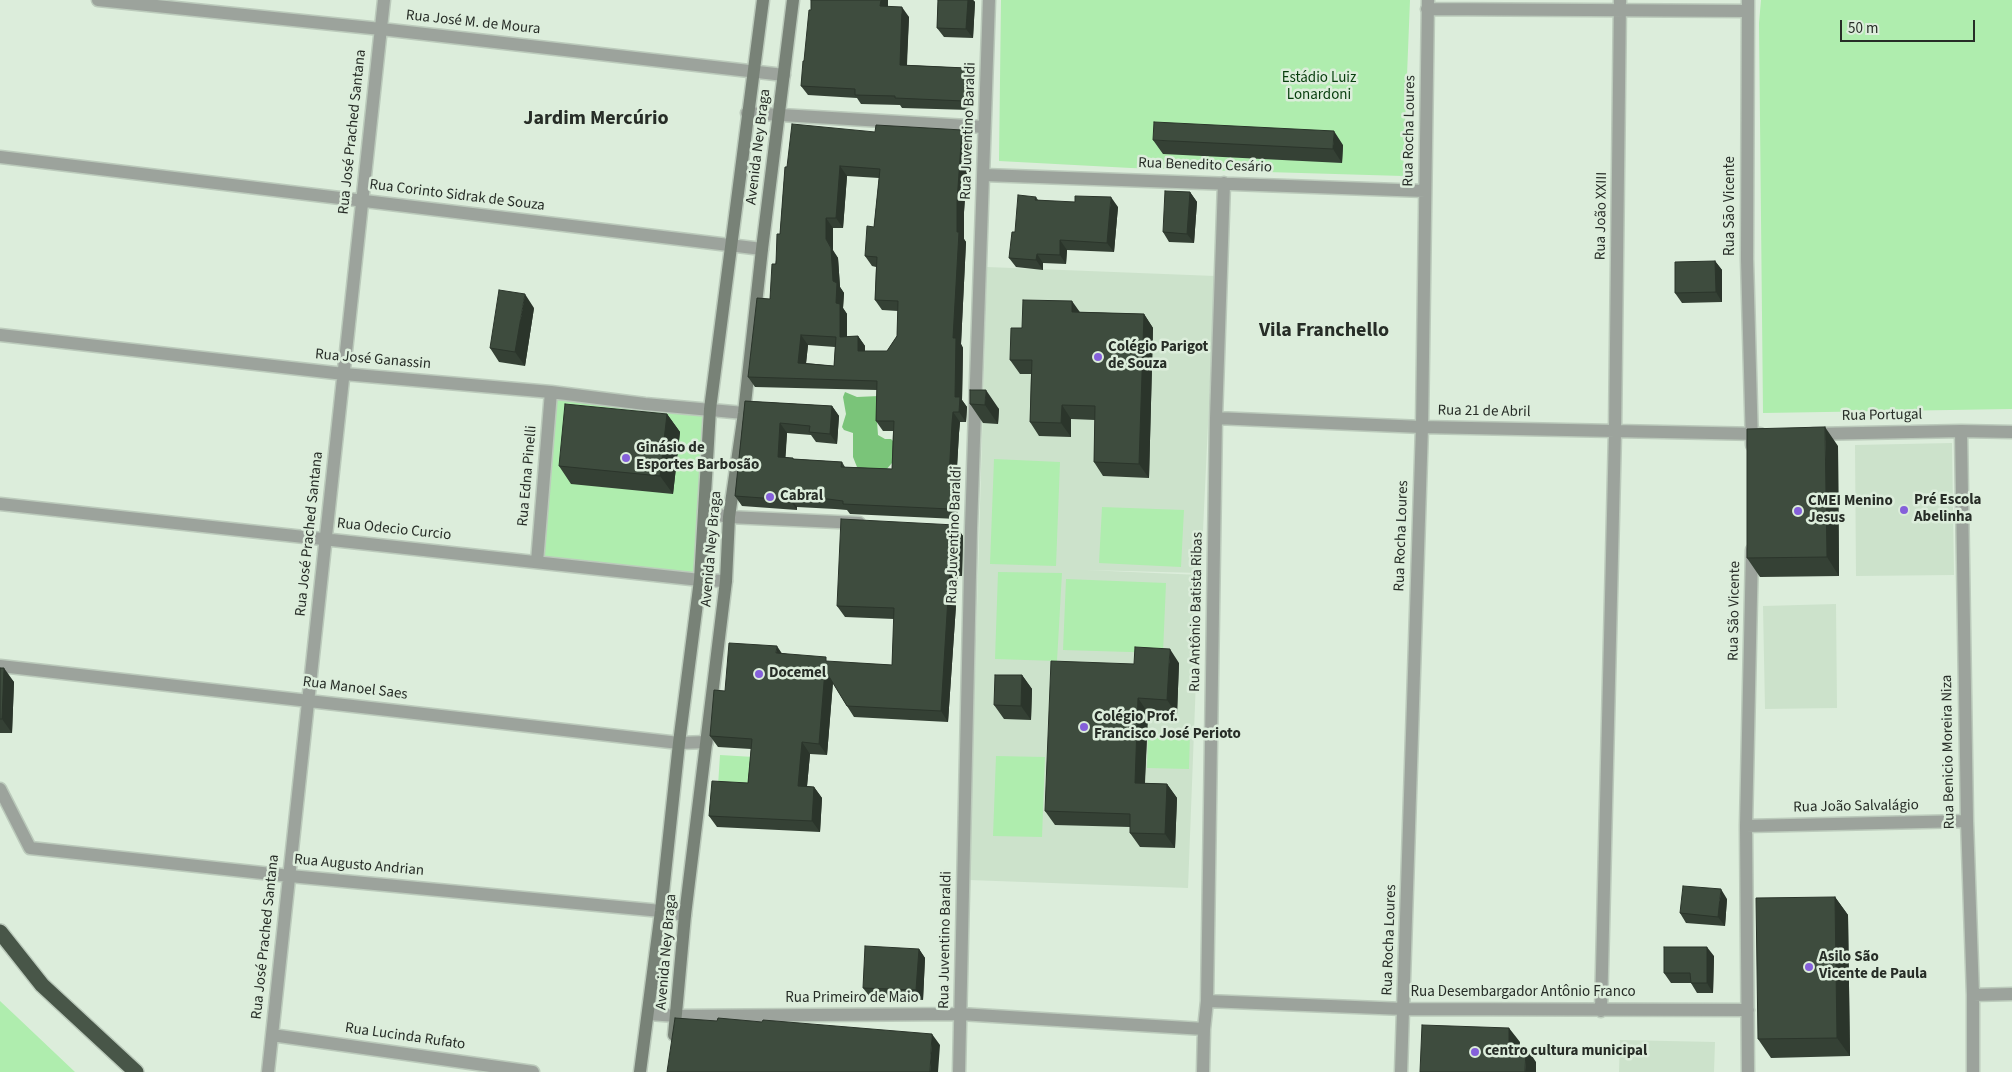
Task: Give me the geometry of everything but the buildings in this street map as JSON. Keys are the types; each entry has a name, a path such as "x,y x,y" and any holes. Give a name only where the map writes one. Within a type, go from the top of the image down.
{"highway":[{"path":"0,932 42,985 136,1072"}],"street":[{"name":"Rua José M. de Moura","path":"98,0 381,29 784,75"},
{"name":"Rua José Prached Santana","path":"268,1072 384,0"},
{"name":"Avenida Ney Braga","path":"640,1072 649,1014 679,743 700,580 710,409 763,0"},
{"name":"Avenida Ney Braga","path":"673,1044 678,1016 686,915 726,581 729,517 744,413 793,0"},
{"name":"Rua Juventino Baraldi","path":"958,1072 966,528 984,175 989,0"},
{"path":"1428,4 1748,6"},
{"name":"Rua Rocha Loures","path":"1401,1072 1422,427 1428,4"},
{"name":"Rua João XXIII","path":"1601,1010 1615,432 1620,5"},
{"name":"Rua São Vicente","path":"1748,6 1747,259 1752,453"},
{"path":"747,113 984,127"},
{"name":"Rua Corinto Sidrak de Souza","path":"0,157 762,249"},
{"name":"Rua Benedito Cesário","path":"984,175 1425,191"},
{"name":"Rua Antônio Batista Ribas","path":"1203,1072 1207,1001 1216,418 1224,183"},
{"name":"Rua José Ganassin","path":"0,334 344,374 551,392 644,404 744,413"},
{"name":"Rua Edna Pinelli","path":"537,562 551,392"},
{"name":"Rua 21 de Abril","path":"1216,418 1422,427 1752,434"},
{"name":"Rua Benicio Moreira Niza","path":"1961,431 1966,821 1973,995 1973,1072"},
{"name":"Rua Portugal","path":"1799,434 2012,432"},
{"path":"1752,434 1771,434"},
{"name":"Rua Odecio Curcio","path":"0,504 700,580 726,581"},
{"path":"704,512 729,517 874,524"},
{"name":"Rua São Vicente","path":"1748,1072 1746,826 1752,541"},
{"name":"Rua Manoel Saes","path":"0,666 679,743 707,742"},
{"name":"Rua Augusto Andrian","path":"0,789 30,848 686,915"},
{"name":"Rua João Salvalágio","path":"1746,826 1966,821"},
{"path":"1973,995 2012,994"},
{"name":"Rua Desembargador Antônio Franco","path":"1207,1001 1404,1009 1748,1010"},
{"name":"Rua Primeiro de Maio","path":"649,1014 678,1016 960,1014 1204,1029"},
{"name":"Rua Lucinda Rufato","path":"272,1035 533,1072"}],"shaded area":[{"path":"987,267 1215,276 1201,573 1086,570 1200,575 1188,888 969,880"},
{"name":"Pré Escola Abelinha","path":"1952,443 1954,575 1856,576 1855,445"},
{"path":"1836,604 1837,708 1765,709 1763,606"},
{"path":"1620,1040 1715,1042 1714,1072 1619,1072"}],"green space":[{"name":"Estádio Luiz Lonardoni","path":"1001,0 1410,0 1403,176 1131,168 999,161"},
{"path":"1761,0 2012,0 2012,409 1763,413 1759,23"},
{"path":"845,392 857,397 879,396 878,435 885,439 891,439 895,443 892,463 885,471 860,469 857,467 853,457 853,433 844,430 842,427 846,414 843,397"},
{"path":"555,397 707,411 694,574 541,559"},
{"path":"994,459 1060,462 1056,566 990,564"},
{"path":"1102,507 1184,510 1181,567 1099,563"},
{"path":"998,572 1062,573 1057,661 995,659"},
{"path":"1066,579 1166,583 1163,653 1063,650"},
{"path":"1148,733 1190,734 1189,769 1147,768"},
{"path":"720,755 754,757 752,788 718,786"},
{"path":"996,756 1045,757 1042,837 993,836"},
{"path":"0,1001 17,1017 75,1072 0,1072"}],"place":[{"name":"Colégio Parigot de Souza","path":"1098,357"},
{"name":"Ginásio de Esportes Barbosão","path":"626,458"},
{"name":"Cabral","path":"770,497"},
{"name":"Pré Escola Abelinha","path":"1904,510"},
{"name":"CMEI Menino Jesus","path":"1798,511"},
{"name":"Docemel","path":"759,674"},
{"name":"Colégio Prof. Francisco José Perioto","path":"1084,727"},
{"name":"Asilo São Vicente de Paula","path":"1809,967"},
{"name":"centro cultura municipal","path":"1475,1052"}],"district":[{"name":"Jardim Mercúrio","path":"596,120"},
{"name":"Vila Franchello","path":"1324,332"}]}
